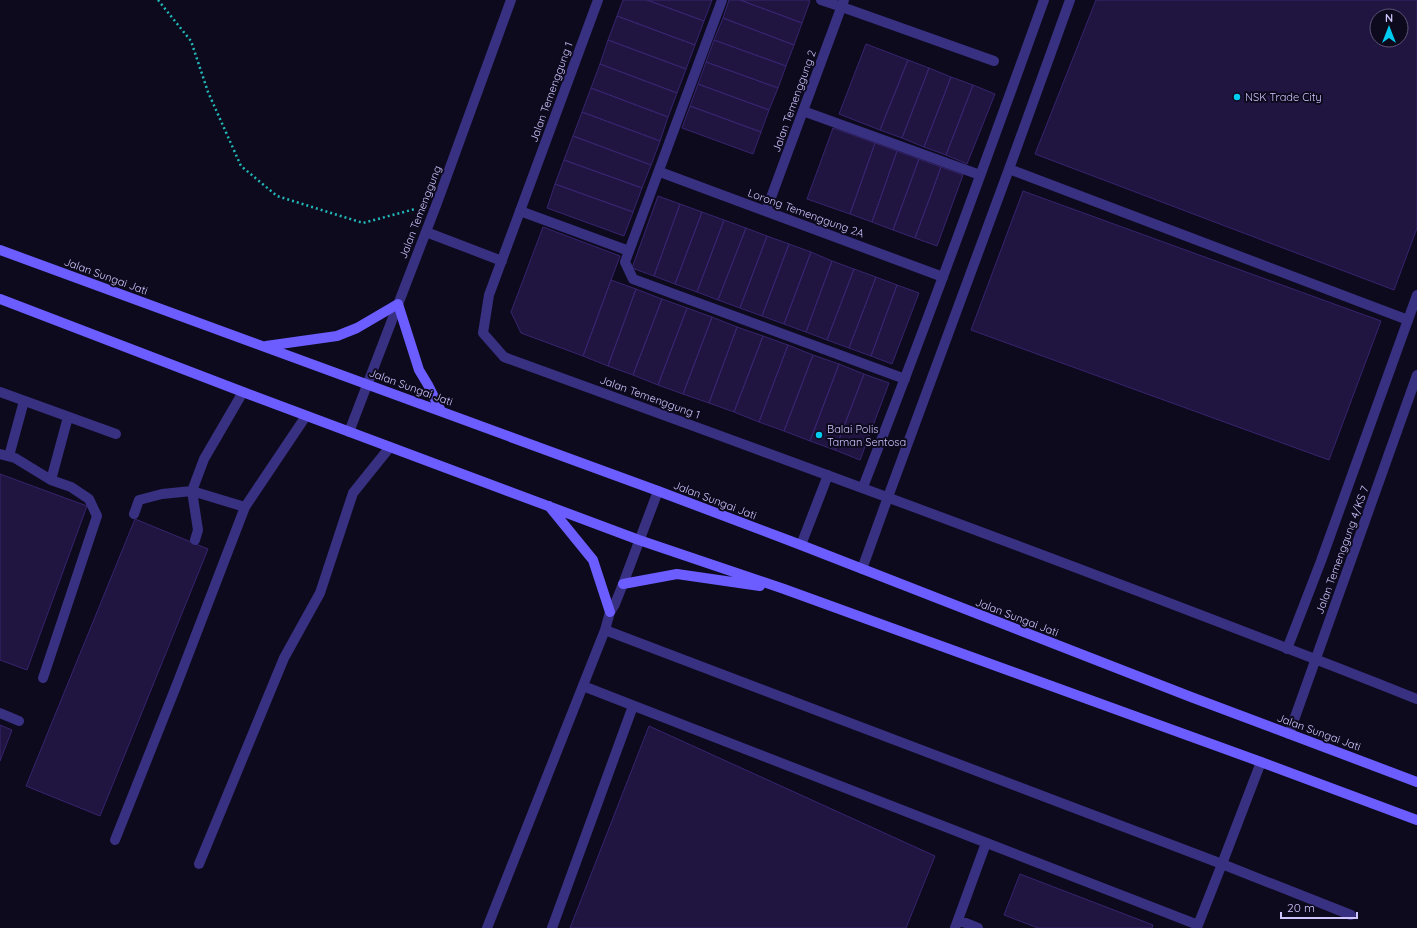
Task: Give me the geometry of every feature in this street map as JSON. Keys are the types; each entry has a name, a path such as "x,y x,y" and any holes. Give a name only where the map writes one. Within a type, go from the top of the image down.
{"main road":[{"name":"Jalan Sungai Jati","path":"0,250 367,383 658,491 1191,697 1417,782"},
{"path":"0,299 306,416 639,540 784,589 1417,820"},
{"path":"264,346 337,336 357,328 398,304 419,370 441,411"},
{"path":"548,506 593,560 610,612"},
{"path":"623,584 677,574 784,589"}],"street":[{"name":"Jalan Temenggung","path":"349,432 437,203 511,0"},
{"name":"Jalan Temenggung 1","path":"598,0 490,295 483,333 504,357 863,487 1417,699"},
{"path":"722,0 660,172 625,262 632,279 906,379"},
{"path":"821,0 843,4 994,61"},
{"path":"863,487 906,379 1044,0"},
{"path":"862,569 1070,0"},
{"name":"Jalan Temenggung 2","path":"766,211 843,4"},
{"path":"803,111 980,175"},
{"path":"1009,169 1408,320"},
{"name":"Lorong Temenggung 2A","path":"660,172 943,277"},
{"path":"520,211 629,251"},
{"path":"426,232 502,261"},
{"path":"1287,649 1321,561 1417,295"},
{"name":"Jalan Temenggung 4/KS 7","path":"1289,734 1417,375"},
{"path":"0,392 116,434"},
{"path":"195,540 198,530 192,491 204,459 243,392"},
{"path":"24,401 5,455 15,458 51,480 70,487 89,499 97,516 43,678"},
{"path":"115,840 245,507 306,416"},
{"path":"51,480 68,417"},
{"path":"199,864 284,658 320,593 353,493 390,447"},
{"path":"801,545 828,475"},
{"path":"134,514 139,500 162,494 192,491 245,507"},
{"path":"487,928 605,630 610,612 623,584 658,491"},
{"path":"605,630 1222,864 1351,915"},
{"path":"583,686 1198,927 1261,762"},
{"path":"552,928 633,706"},
{"path":"0,713 19,721"},
{"path":"978,928 956,924 986,843"}],"path":[{"path":"158,0 191,41 208,92 241,166 277,196 363,223 437,203"}],"building":[{"path":"623,0 647,0 704,21 695,45 617,16"},
{"path":"647,0 712,0 704,21"},
{"path":"729,0 740,0 802,23 794,45 723,18"},
{"path":"740,0 808,0 810,1 802,23"},
{"name":"NSK Trade City","path":"1096,0 1417,0 1417,228 1394,290 1035,154"},
{"path":"617,16 695,45 686,69 608,40"},
{"path":"723,18 794,45 786,66 714,40"},
{"path":"608,40 686,69 677,93 600,64"},
{"path":"714,40 786,66 778,88 706,62"},
{"path":"866,44 908,60 880,130 839,114"},
{"path":"908,60 929,68 902,138 880,130"},
{"path":"706,62 778,88 769,110 698,84"},
{"path":"600,64 677,93 668,117 591,88"},
{"path":"929,68 951,77 924,147 902,138"},
{"path":"951,77 973,85 946,155 924,147"},
{"path":"698,84 769,110 761,132 690,106"},
{"path":"973,85 995,94 967,164 946,155"},
{"path":"591,88 668,117 660,141 582,112"},
{"path":"690,106 761,132 753,154 682,128"},
{"path":"582,112 660,141 651,165 573,136"},
{"path":"833,128 875,143 850,214 807,199"},
{"path":"573,136 651,165 642,188 564,160"},
{"path":"875,143 897,151 872,222 850,214"},
{"path":"897,151 919,159 893,230 872,222"},
{"path":"919,159 941,167 915,238 893,230"},
{"path":"564,160 642,188 633,212 555,184"},
{"path":"941,167 963,175 937,246 915,238"},
{"path":"555,184 633,212 624,236 547,208"},
{"path":"1023,191 1381,321 1329,460 971,330"},
{"path":"658,196 680,204 654,276 632,268"},
{"path":"680,204 702,212 675,284 654,276"},
{"path":"702,212 724,220 697,292 675,284"},
{"path":"724,220 746,228 718,300 697,292"},
{"path":"543,227 620,256 583,356 521,333 511,312"},
{"path":"746,228 767,236 740,308 718,300"},
{"path":"767,236 789,244 762,316 740,308"},
{"path":"789,244 811,252 784,324 762,316"},
{"path":"811,252 832,261 806,332 784,324"},
{"path":"832,261 854,269 827,340 806,332"},
{"path":"854,269 876,277 849,348 827,340"},
{"path":"876,277 897,285 871,356 849,348"},
{"path":"611,280 636,289 608,366 583,356"},
{"path":"897,285 919,293 892,364 871,356"},
{"path":"636,289 662,299 633,375 608,366"},
{"path":"662,299 687,308 658,385 633,375"},
{"path":"687,308 712,317 683,394 658,385"},
{"path":"712,317 737,327 709,403 683,394"},
{"path":"737,327 763,336 734,412 709,403"},
{"path":"763,336 788,345 759,422 734,412"},
{"path":"788,345 813,355 784,431 759,422"},
{"path":"813,355 839,364 810,441 784,431"},
{"path":"839,364 864,374 835,450 810,441"},
{"path":"864,374 889,383 860,460 835,450"},
{"path":"0,474 87,506 27,670 0,660"},
{"path":"135,519 208,549 100,816 26,786"},
{"path":"0,725 12,730 0,761"},
{"path":"649,726 935,856 906,928 570,928"},
{"path":"1020,874 1153,925 1152,928 1038,928 1004,915"}],"place":[{"name":"NSK Trade City","path":"1237,97"},
{"name":"Balai Polis Taman Sentosa","path":"819,435"}]}
